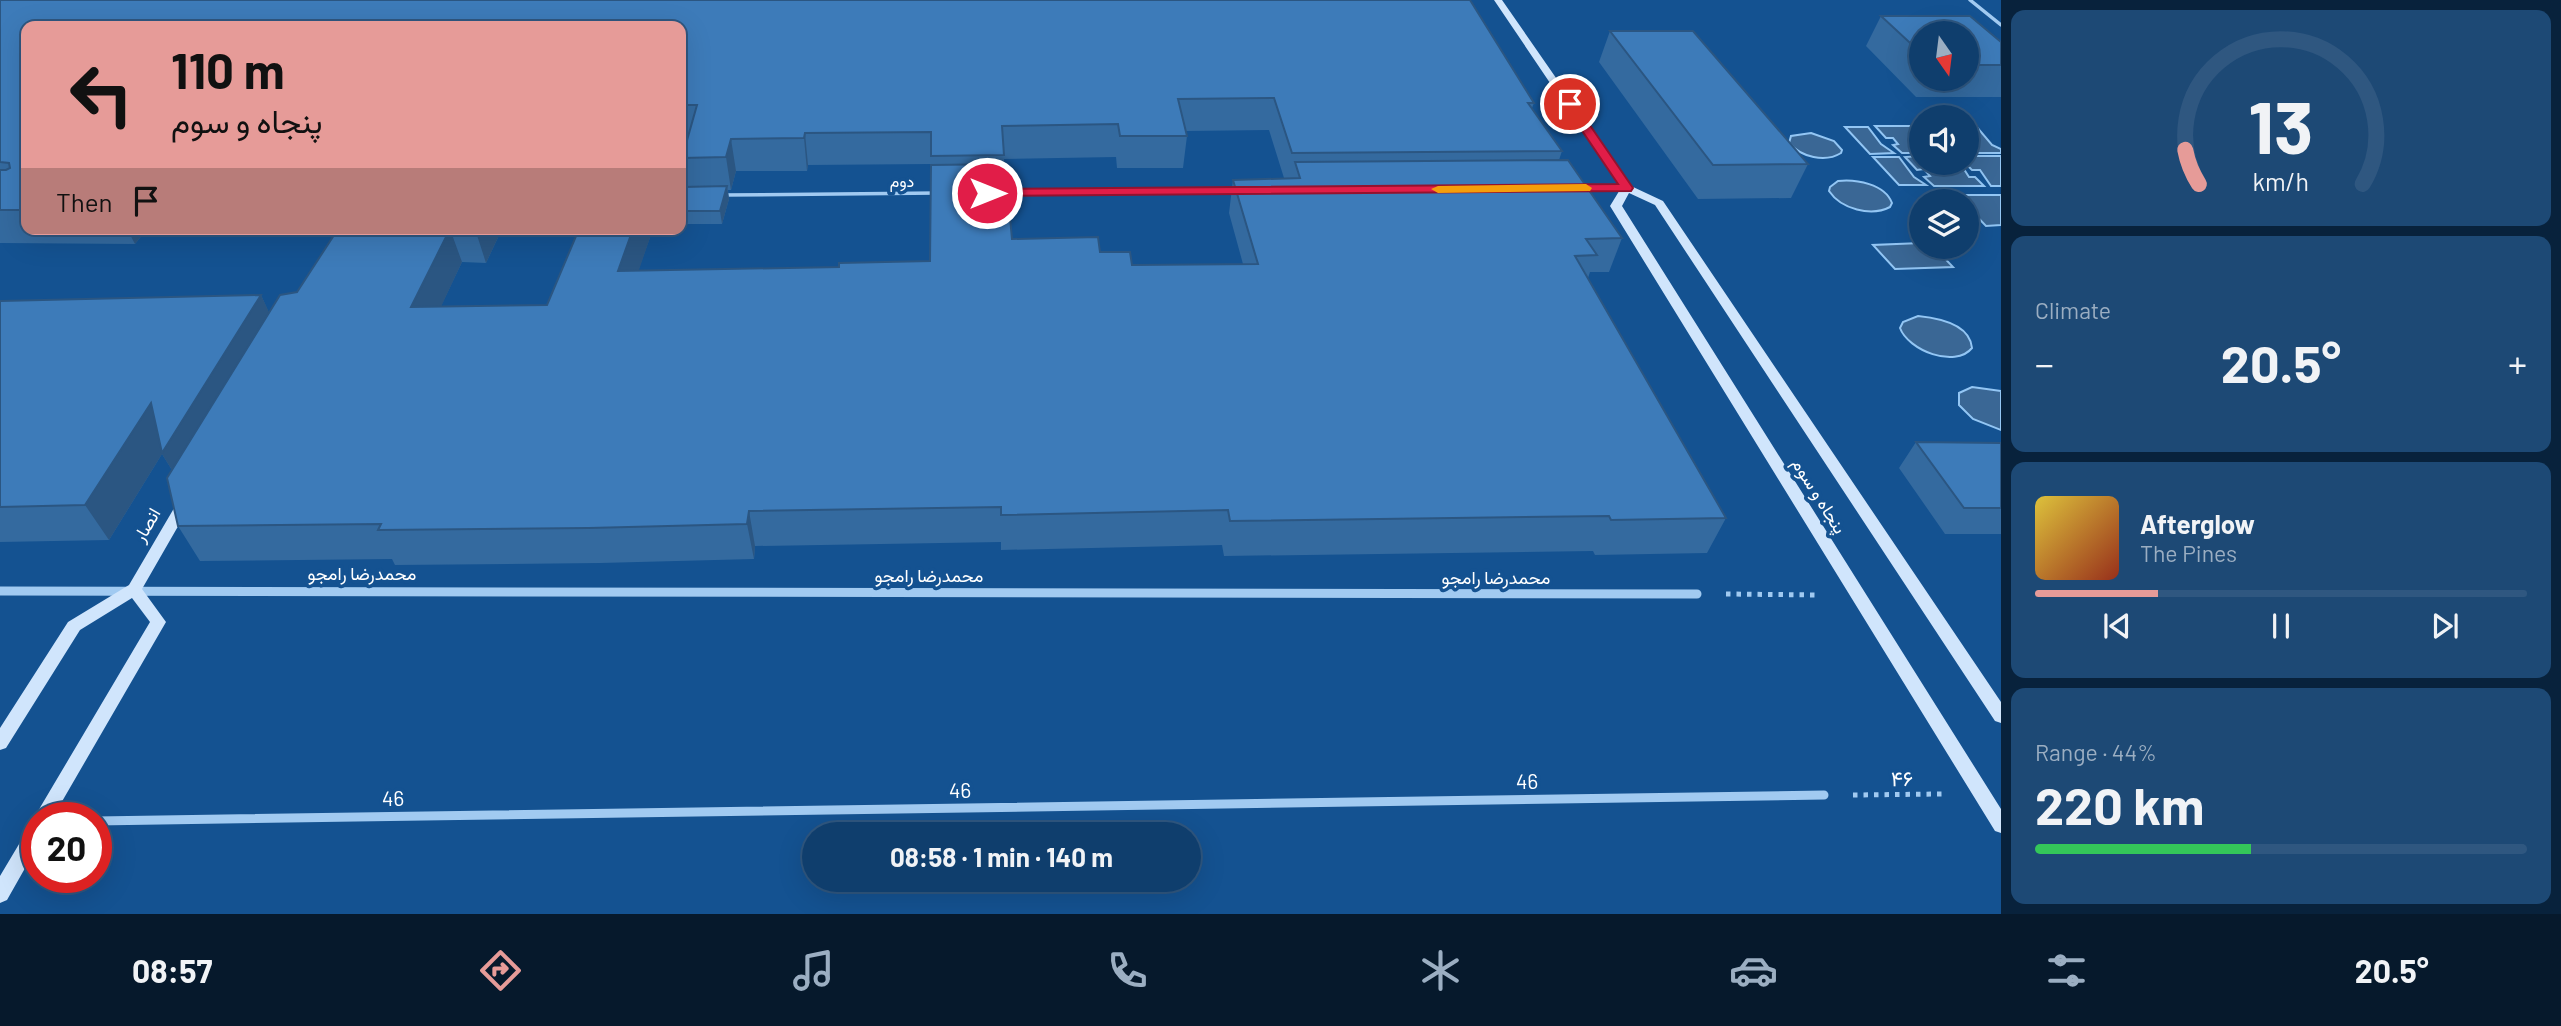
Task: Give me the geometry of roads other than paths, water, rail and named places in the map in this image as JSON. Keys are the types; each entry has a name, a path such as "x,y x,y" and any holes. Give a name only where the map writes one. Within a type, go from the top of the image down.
{"street":[{"path":"1498,0 1627,188"},
{"name":"پنجاه و سوم","path":"2001,716 1659,203 1627,188 1616,206 2001,825"},
{"name":"انصار","path":"0,743 74,626 134,589 191,493"},
{"path":"53,802 158,622 134,589"},
{"name":"محمدرضا رامجو","path":"0,591 134,589 1697,594"},
{"name":"46","path":"112,821 1824,795"},
{"path":"0,894 21,858"}],"lane":[{"path":"1970,0 2001,25"},
{"path":"1571,188 1627,188"},
{"path":"1001,192 1251,191"},
{"name":"دوم","path":"723,195 945,193"}],"water":[{"path":"1875,126 1909,126 1909,153 1902,153 1893,145 1898,144 1893,138 1886,138"},
{"path":"1845,127 1868,127 1881,144 1894,153 1870,154"},
{"path":"1979,130 1992,145 2001,149 2001,153 1979,153"},
{"path":"1811,133 1834,141 1842,150 1841,153 1828,158 1814,157 1800,152 1789,143 1791,136"},
{"path":"1979,156 2001,156 2001,186 1991,186 1980,170"},
{"path":"1873,157 1899,157 1909,170 1909,175 1926,185 1899,185"},
{"path":"1968,175 1975,177 1984,186 1934,186 1924,177"},
{"path":"1838,181 1861,182 1877,187 1892,203 1890,207 1874,211 1849,207 1829,191"},
{"path":"1979,195 2001,195 2001,225 1986,226 1979,219"},
{"path":"1909,244 1909,259 1945,259 1953,267 1895,269 1873,245"},
{"path":"1918,316 1935,318 1959,328 1966,333 1972,348 1955,357 1944,357 1922,350 1905,336 1900,328 1903,322"},
{"path":"1972,387 2001,391 2001,430 1973,419 1959,405 1959,393"}]}
